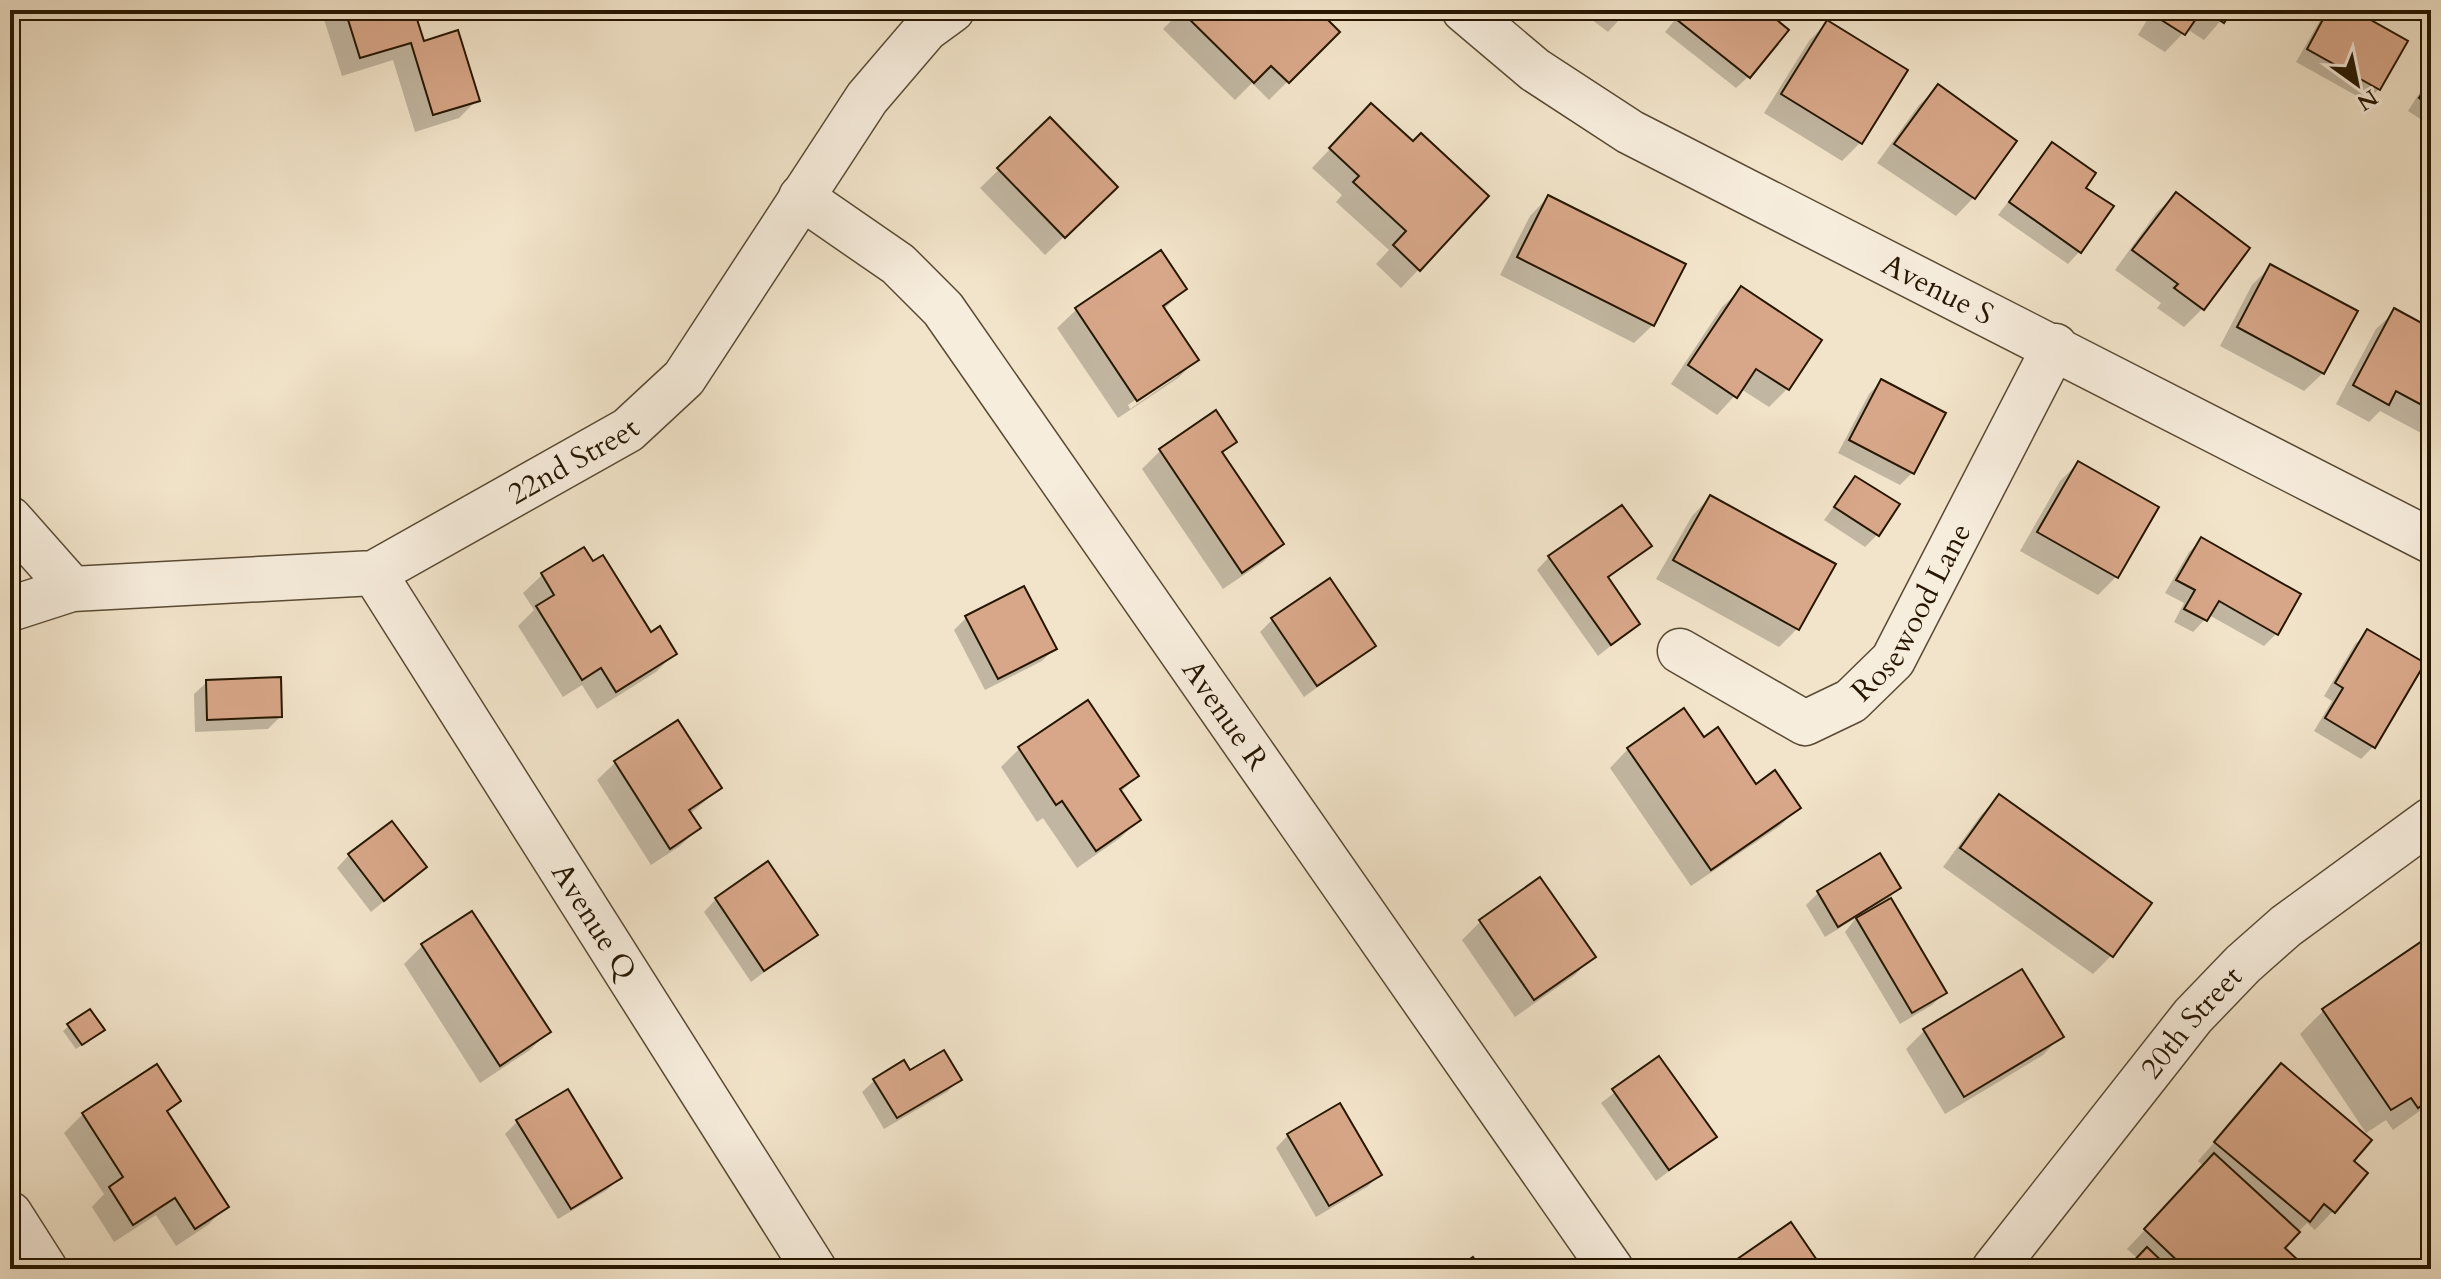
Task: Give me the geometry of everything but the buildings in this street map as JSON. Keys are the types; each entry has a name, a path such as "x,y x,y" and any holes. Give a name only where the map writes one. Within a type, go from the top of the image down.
{"street":[{"name":"22nd Street","path":"10,609 72,589 374,573 628,430 684,378 867,98 926,29 952,10"},
{"name":"Avenue S","path":"1464,10 1535,70 1630,132 2055,346 2431,541"},
{"name":"Avenue R","path":"801,197 898,264 943,309 1611,1269"},
{"name":"Rosewood Lane","path":"1680,651 1805,723 1851,701 1893,660 2055,346"},
{"path":"10,519 72,589"},
{"name":"Avenue Q","path":"374,573 814,1269"},
{"name":"20th Street","path":"1994,1269 2193,1016 2243,964 2286,926 2431,820"},
{"path":"10,1214 45,1269"}]}
